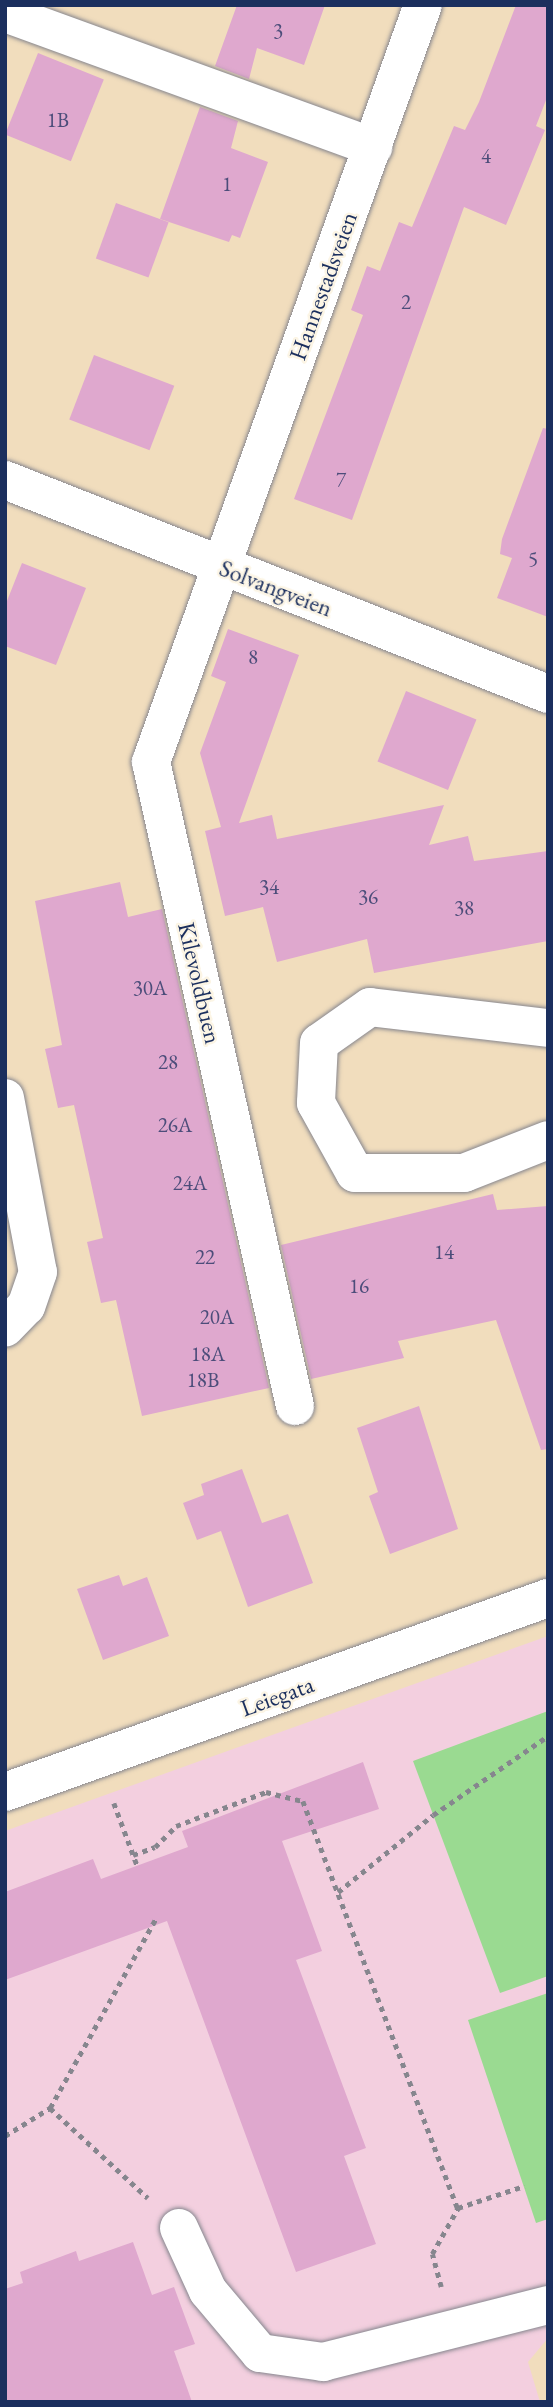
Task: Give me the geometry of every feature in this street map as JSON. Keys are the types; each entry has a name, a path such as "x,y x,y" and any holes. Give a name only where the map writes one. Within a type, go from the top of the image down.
{"street":[{"name":"Hannestadsveien","path":"220,566 423,5"},
{"path":"5,13 373,147"},
{"name":"Solvangveien","path":"5,480 548,694"},
{"name":"Kilevoldbuen","path":"220,566 151,762 295,1406"},
{"path":"548,1028 370,1007 319,1043 316,1103 355,1172 464,1173 548,1140"},
{"path":"5,1098 38,1272 26,1306 5,1328"},
{"name":"Leiegata","path":"5,1792 548,1598"},
{"path":"179,2228 208,2291 260,2353 323,2362 548,2305"}],"path":[{"path":"338,1892 433,1815 548,1737"},
{"path":"109,1789 137,1865"},
{"path":"133,1855 155,1847 176,1826 266,1791 303,1801 458,2208"},
{"path":"5,2136 50,2108 156,1918"},
{"path":"50,2108 179,2228"},
{"path":"453,2329 432,2253 458,2208 524,2186"}],"shaded area":[{"path":"548,1636 548,2338 528,2362 540,2402 5,2402 5,1831"}],"green space":[{"path":"548,1711 548,1976 500,1993 413,1761"},
{"path":"548,1993 548,2219 536,2223 468,2020"}],"building":[{"path":"237,5 325,5 304,65 257,48 249,79 215,66"},
{"path":"516,5 548,5 548,95 536,126 545,130 506,225 464,207 352,520 294,499 363,315 351,310 367,266 380,271 399,222 412,227 454,126 465,130 479,102"},
{"path":"38,53 104,80 71,161 5,135"},
{"path":"200,107 238,121 231,148 268,162 240,238 232,235 229,242 160,219"},
{"path":"116,203 169,222 148,278 96,258"},
{"path":"94,355 174,386 150,450 69,419"},
{"path":"543,428 548,429 548,617 497,598 512,558 500,554 502,539"},
{"path":"22,563 86,588 56,665 5,646 5,606"},
{"path":"228,629 299,655 239,823 272,815 277,839 444,805 429,845 468,836 474,861 548,851 548,941 374,973 367,939 277,962 263,907 225,916 205,831 221,827 200,753 226,682 211,676"},
{"path":"406,691 476,719 448,790 378,761"},
{"path":"120,882 128,917 162,909 269,1388 142,1416 116,1300 101,1303 87,1242 103,1238 74,1105 58,1108 45,1049 62,1045 35,901"},
{"path":"493,1194 497,1210 548,1206 548,1449 541,1450 496,1320 398,1341 404,1358 311,1379 281,1245"},
{"path":"419,1406 458,1529 390,1554 369,1496 378,1492 357,1428"},
{"path":"242,1469 262,1523 288,1514 313,1583 248,1607 221,1531 197,1540 183,1503 204,1495 201,1484"},
{"path":"119,1575 123,1586 147,1577 169,1636 103,1660 77,1589"},
{"path":"363,1762 379,1809 282,1841 322,1951 296,1960 366,2148 344,2156 376,2244 296,2272 167,1921 5,1980 5,1892 93,1859 101,1879 188,1847 182,1831"},
{"path":"133,2242 152,2295 174,2287 195,2344 174,2351 192,2402 5,2402 5,2289 23,2283 20,2272 76,2251 79,2261"}]}
